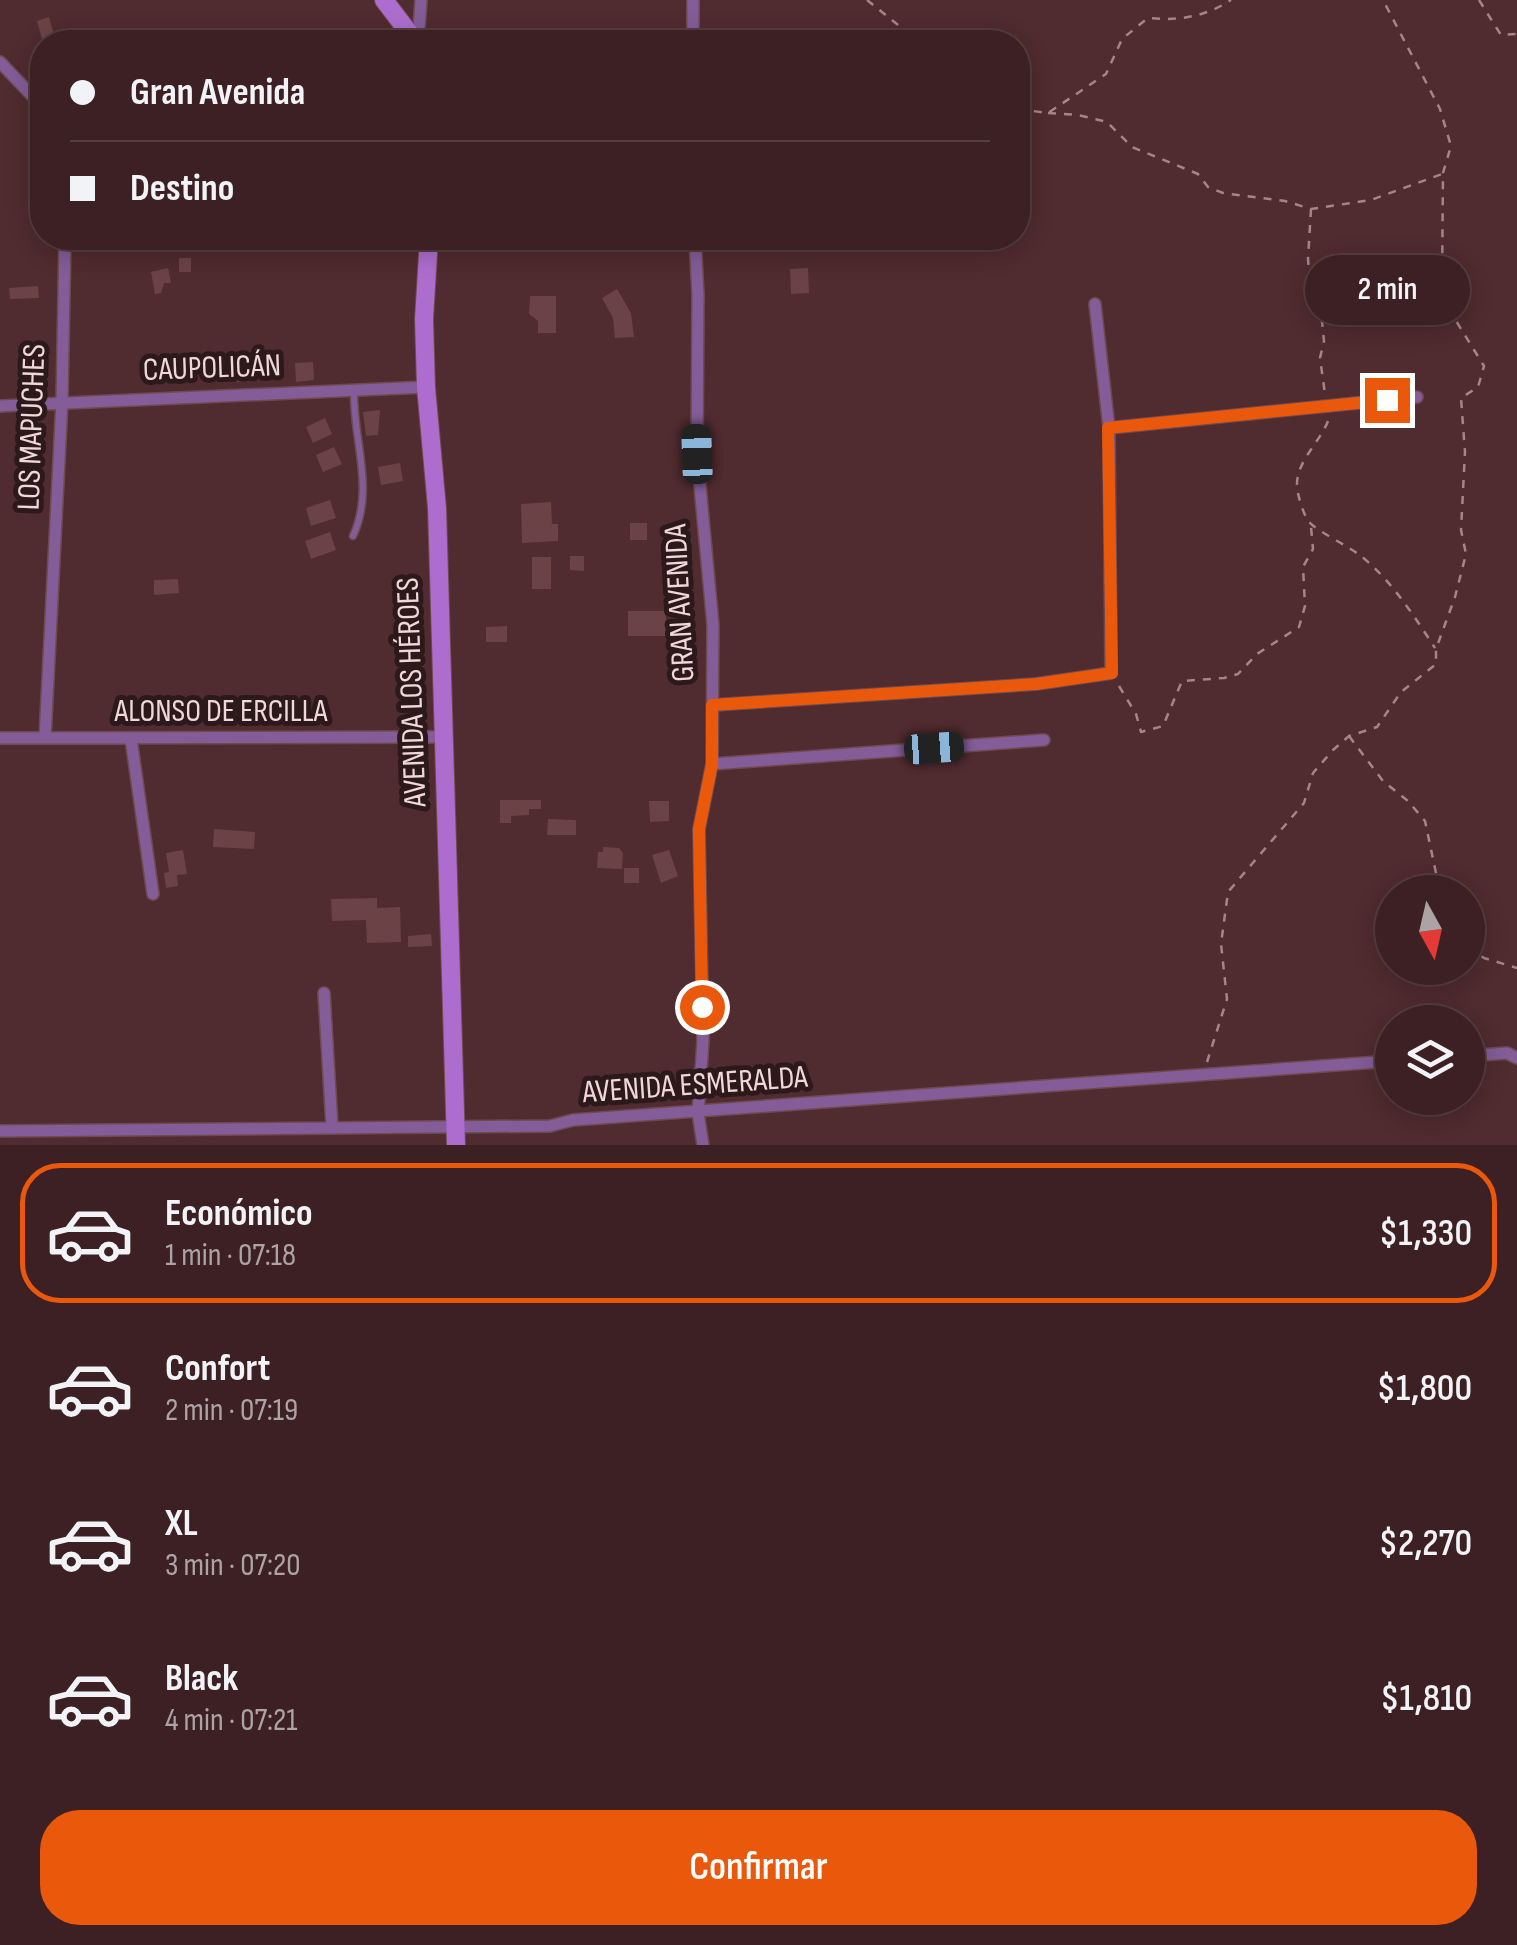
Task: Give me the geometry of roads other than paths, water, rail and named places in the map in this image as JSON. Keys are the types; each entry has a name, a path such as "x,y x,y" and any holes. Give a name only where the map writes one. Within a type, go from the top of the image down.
{"street":[{"path":"384,0 408,30"},
{"path":"418,30 421,0"},
{"path":"693,0 693,30"},
{"path":"0,62 30,93"},
{"name":"LOS MAPUCHES","path":"45,738 62,402 65,250"},
{"name":"AVENIDA LOS HÉROES","path":"428,250 424,319 426,387 437,508 456,1145"},
{"name":"GRAN AVENIDA","path":"695,250 696,422 713,625 712,764 699,829 703,1041 698,1113 704,1145"},
{"path":"712,705 1036,684 1112,673 1108,428 1095,304"},
{"name":"CAUPOLICÁN","path":"0,406 426,387"},
{"path":"1108,428 1417,397"},
{"name":"ALONSO DE ERCILLA","path":"0,738 442,737"},
{"path":"131,739 153,894"},
{"path":"712,764 1044,740"},
{"path":"324,993 332,1126"},
{"path":"1485,1055 1507,1054 1517,1058"},
{"name":"AVENIDA ESMERALDA","path":"0,1131 550,1126 573,1120 1375,1062"}],"lane":[{"path":"352,536 362,511 365,484 354,423 354,390"}]}
